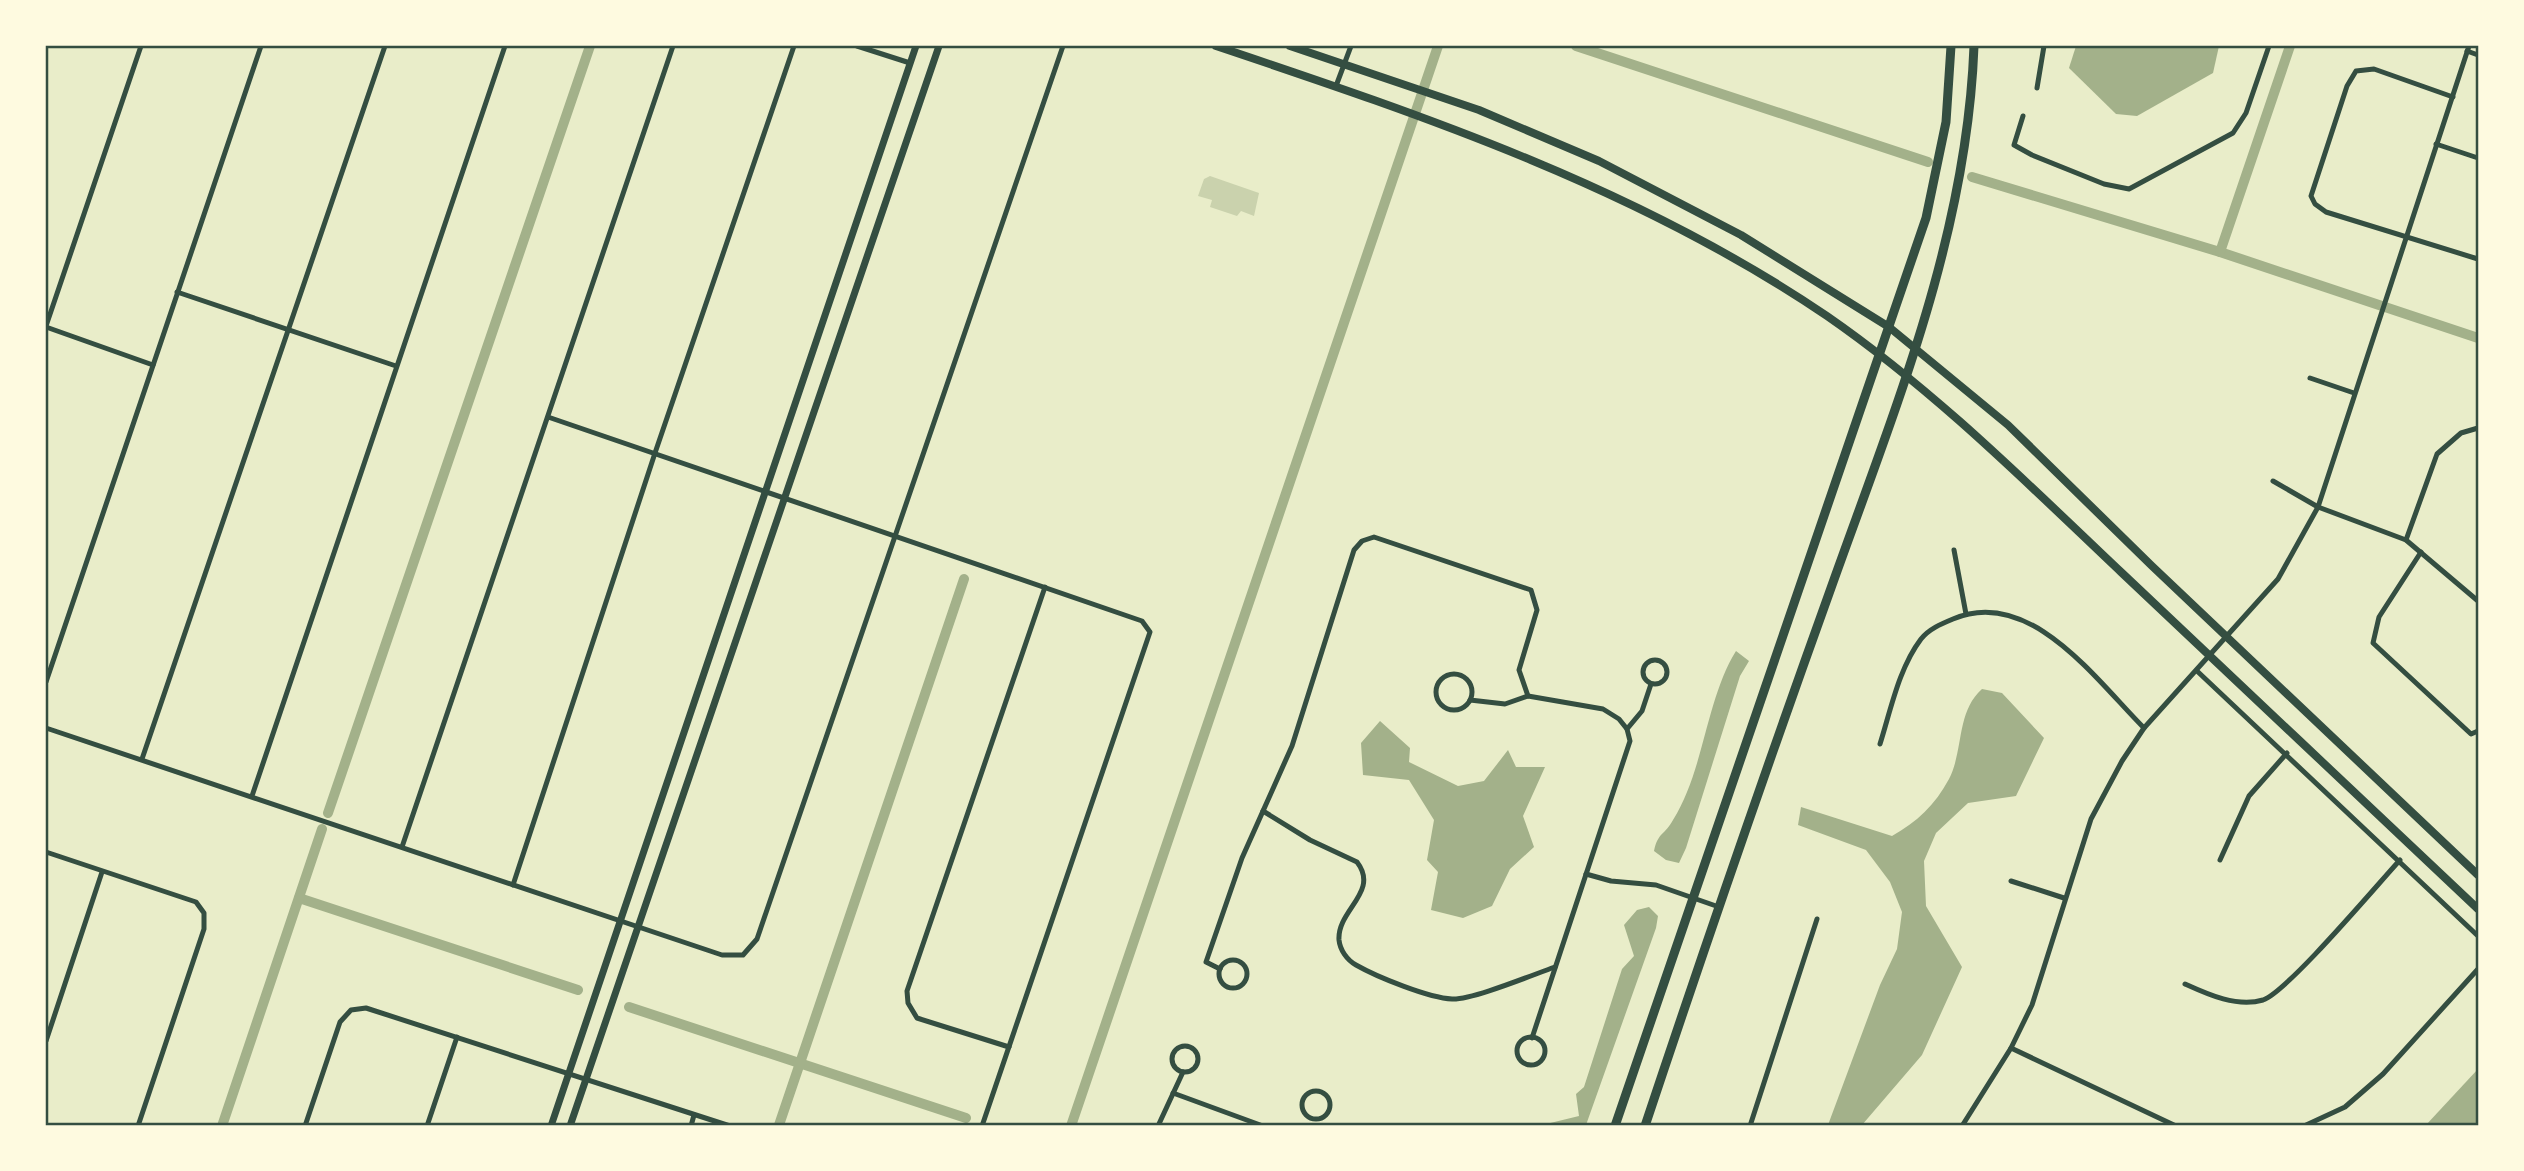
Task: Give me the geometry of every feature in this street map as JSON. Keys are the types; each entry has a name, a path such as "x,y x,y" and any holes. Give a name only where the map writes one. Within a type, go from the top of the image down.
{"highway":[{"path":"1615,1125 1889,327 1930,198 1943,134 1951,46"},
{"path":"1644,1125 1917,348 1955,201 1965,150 1974,46"}],"main road":[{"path":"1216,46 1439,122 1555,169 1664,221 1758,273 1825,315 1906,378 2004,461 2479,909"},
{"path":"1290,46 1397,80 1566,146 1741,235 1889,327 2024,440 2228,638 2479,875"}],"street":[{"path":"141,46 46,326 153,365"},
{"path":"46,682 261,46"},
{"path":"142,759 384,46"},
{"path":"252,796 505,46"},
{"path":"402,847 673,46"},
{"path":"513,885 655,453 794,46"},
{"path":"857,46 910,63"},
{"path":"551,1125 916,46"},
{"path":"570,1125 939,46"},
{"path":"46,728 722,955 743,955 757,939 1063,46"},
{"path":"1336,86 1351,46"},
{"path":"2037,88 2044,46"},
{"path":"2023,116 2014,145 2104,184 2129,189 2234,133 2241,124 2269,46"},
{"path":"1962,1125 2011,1048 2032,1005 2091,819 2122,761 2144,728 2228,638 2278,579 2318,507 2468,48 2479,55"},
{"path":"2453,97 2370,68 2356,71 2349,81 2312,185 2312,200 2326,212 2479,259"},
{"path":"2436,144 2479,158"},
{"path":"177,292 396,366"},
{"path":"2309,379 2354,393"},
{"path":"548,417 897,534 1142,621 1150,632 982,1125"},
{"path":"2406,540 2437,454 2461,433 2479,428"},
{"path":"2273,481 2318,507 2406,540 2478,600"},
{"path":"1220,969 1206,962 1241,858 1292,746 1354,550 1362,541 1374,537 1531,590 1537,610 1519,670 1528,696"},
{"path":"1954,550 1966,614"},
{"path":"2421,552 2379,617 2373,643 2471,734 2479,731"},
{"path":"1009,1048 917,1018 908,1003 907,991 1045,587"},
{"path":"1880,744 1905,668 1922,638 1935,627 1966,614 1993,612 2019,617 2046,630 2144,728"},
{"path":"1657,660 1666,667 1666,675 1658,684 1651,684 1644,679 1643,671 1646,664 1657,660"},
{"path":"2197,671 2479,936"},
{"path":"1453,673 1463,676 1472,689 1470,700 1462,708 1444,707 1436,692 1439,681 1453,673"},
{"path":"1627,729 1642,710 1651,684"},
{"path":"1470,700 1505,704 1528,696 1602,709 1619,719 1627,729 1630,741 1532,1038"},
{"path":"2220,860 2249,796 2287,753"},
{"path":"1263,811 1310,840 1357,862 1362,869 1363,887 1339,937 1342,952 1355,965 1433,996 1452,999 1555,967"},
{"path":"46,852 196,902 204,914 204,929 138,1125"},
{"path":"2185,984 2221,1000 2263,1000 2298,970 2400,860"},
{"path":"46,1041 102,872"},
{"path":"1586,874 1611,881 1656,885 1719,907"},
{"path":"2011,881 2064,898"},
{"path":"1750,1125 1817,919"},
{"path":"1235,960 1244,964 1247,977 1242,985 1230,988 1220,979 1220,969 1226,962 1235,960"},
{"path":"2304,1125 2345,1107 2383,1074 2479,968"},
{"path":"305,1125 340,1022 351,1010 366,1008 730,1125"},
{"path":"427,1125 457,1037"},
{"path":"1532,1038 1542,1044 1545,1052 1538,1063 1530,1065 1519,1058 1517,1049 1522,1041 1532,1038"},
{"path":"1189,1046 1196,1052 1197,1064 1191,1070 1183,1072 1173,1064 1172,1055 1177,1048 1189,1046"},
{"path":"2011,1048 2176,1125"},
{"path":"1158,1125 1183,1072"},
{"path":"1321,1092 1329,1102 1329,1111 1320,1119 1310,1122 1304,1114 1302,1101 1308,1093 1321,1092"},
{"path":"1173,1093 1262,1125"},
{"path":"691,1125 694,1115"}],"shaded area":[{"path":"2076,46 2219,46 2213,73 2137,116 2116,114 2069,68"},
{"path":"1210,176 1259,193 1254,216 1241,211 1237,216 1210,207 1212,200 1198,196 1204,179"},
{"path":"1736,651 1749,661 1740,676 1686,848 1679,863 1666,860 1654,851 1656,845 1670,825 1692,780 1718,691"},
{"path":"1982,689 2002,693 2044,738 2016,796 1968,803 1936,833 1924,861 1926,906 1962,967 1922,1055 1862,1125 1828,1125 1880,985 1897,949 1902,912 1890,882 1866,850 1798,825 1801,807 1892,836 1901,831 1931,805 1944,788 1954,768 1968,709"},
{"path":"1380,721 1410,748 1409,762 1458,786 1484,781 1508,750 1516,767 1545,767 1523,816 1534,847 1510,869 1492,906 1463,918 1431,910 1438,872 1427,860 1434,820 1409,780 1363,775 1361,743"},
{"path":"1649,907 1658,916 1656,928 1586,1125 1542,1125 1579,1116 1576,1094 1584,1087 1622,969 1634,956 1624,925 1637,910"},
{"path":"2478,1069 2478,1125 2426,1125"}],"waterway":[{"path":"328,813 590,46"},
{"path":"1071,1126 1438,46"},
{"path":"1576,46 1928,162"},
{"path":"2220,252 2290,46"},
{"path":"1972,177 2220,252 2478,338"},
{"path":"779,1125 964,579"},
{"path":"222,1126 322,829"},
{"path":"299,898 578,990"},
{"path":"629,1007 966,1118"}]}
